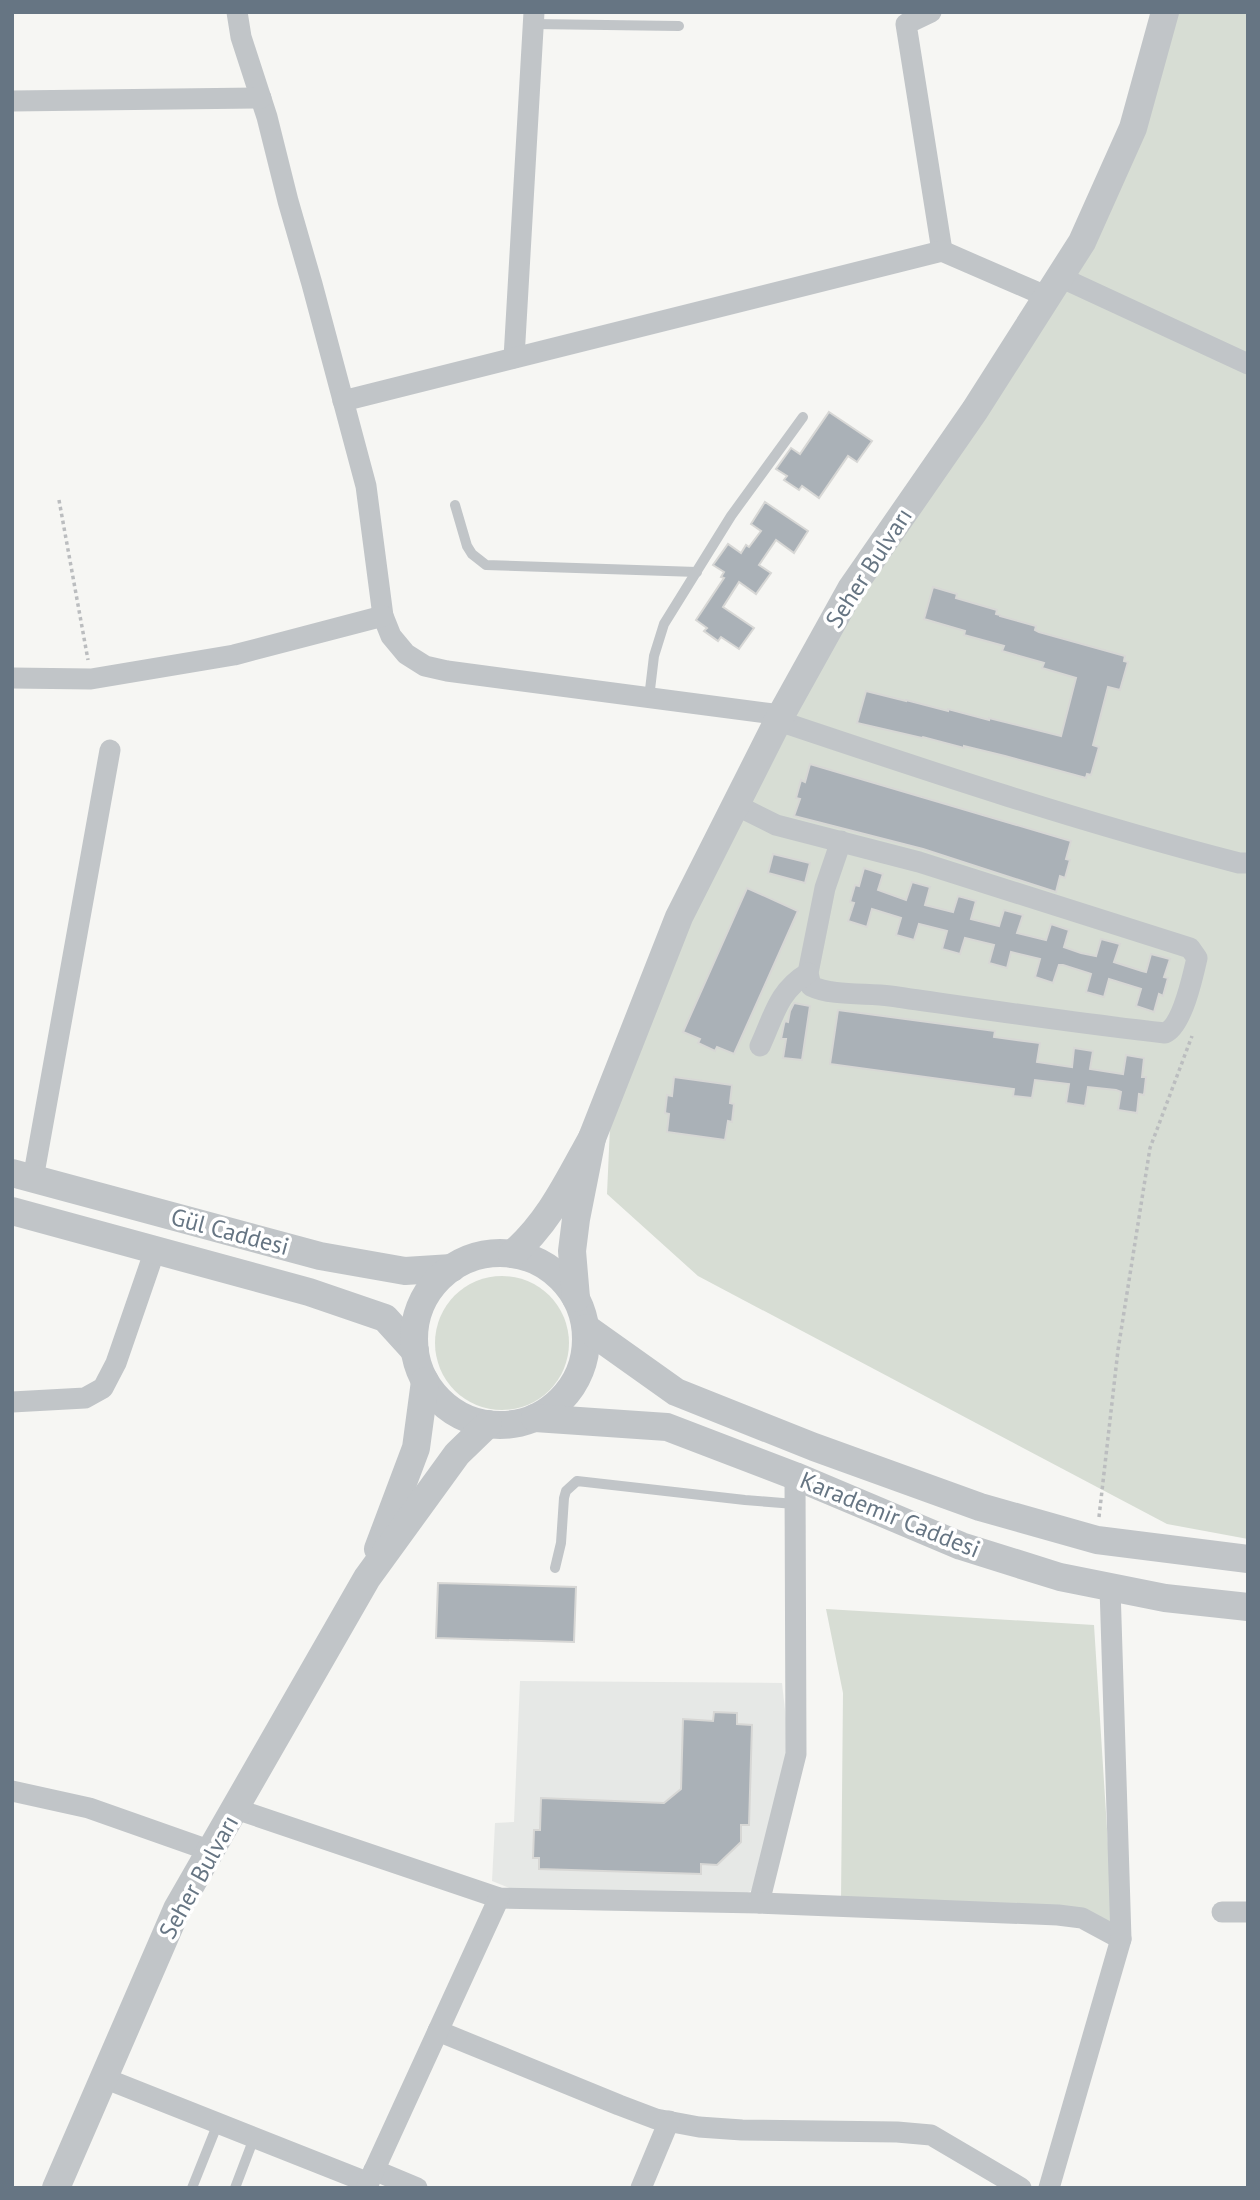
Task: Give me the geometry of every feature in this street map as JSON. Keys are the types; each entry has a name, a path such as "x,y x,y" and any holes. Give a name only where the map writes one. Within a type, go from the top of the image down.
{"street":[{"path":"237,12 241,37 261,98 366,485 383,616 391,636 406,654 425,666 447,671 780,718 963,783 1152,841 1248,863"},
{"path":"931,12 906,24 942,251"},
{"name":"Seher Bulvarı","path":"512,1254 531,1238 549,1213 592,1138 679,916 780,718 851,589 975,410 1082,242 1133,128 1165,12"},
{"path":"514,358 534,18"},
{"path":"12,101 261,98"},
{"path":"343,401 942,251 1054,287 1248,363"},
{"path":"12,678 91,679 234,655 383,616"},
{"path":"23,1176 110,750"},
{"path":"736,805 776,825 841,841 919,862 1190,948 1196,955 1193,975 1174,1027 1165,1033 1085,1025 869,993 829,991 811,986 808,973 825,888 841,841"},
{"path":"761,1046 785,991 794,981 808,973"},
{"name":"Seher Bulvarı","path":"576,1298 572,1251 592,1138"},
{"name":"Gül Caddesi","path":"23,1176 320,1256 405,1271 452,1268"},
{"name":"Gül Caddesi","path":"12,1211 309,1292 385,1318 415,1351"},
{"path":"12,1402 85,1398 103,1388 116,1363 155,1250"},
{"path":"512,1254 528,1258 556,1273 576,1298 586,1328 584,1359 575,1381 561,1400 535,1418 520,1423 488,1424 465,1418 445,1405 425,1381 415,1351 415,1327 421,1304 429,1290 452,1268 481,1256 512,1254"},
{"name":"Karademir Caddesi","path":"586,1328 676,1392 814,1447 980,1507 1097,1540 1248,1559"},
{"name":"Seher Bulvarı","path":"367,1578 416,1448 425,1381"},
{"name":"Karademir Caddesi","path":"535,1418 667,1427 795,1490 1060,1577 1165,1598 1248,1607"},
{"name":"Seher Bulvarı","path":"56,2188 177,1909 367,1578 457,1454 488,1424"},
{"path":"759,1903 796,1754 795,1490"},
{"path":"1049,2188 1121,1939 1110,1587"},
{"path":"12,1791 89,1808 211,1851"},
{"path":"236,1809 499,1898 759,1903 1058,1915 1082,1918 1121,1939"},
{"path":"370,2180 499,1898"},
{"path":"1222,1912 1248,1912"},
{"path":"438,2031 656,2119 699,2127 742,2130 931,2135 1021,2188"},
{"path":"104,2078 370,2180 417,2188"},
{"path":"641,2188 669,2121"}],"lane":[{"path":"534,18 679,26"},
{"path":"649,698 654,656 664,624 731,516 803,417"},
{"path":"454,505 467,546 472,554 486,565 696,572"},
{"path":"555,1568 561,1543 566,1491 578,1481 745,1500 795,1490"},
{"path":"192,2188 218,2123"},
{"path":"235,2188 254,2137"}],"path":[{"path":"59,500 91,679"},
{"path":"1097,1540 1118,1350 1150,1148 1192,1036"}],"shaded area":[{"path":"1170,12 1248,12 1248,1539 1167,1524 698,1276 607,1194 611,1104 765,745 1062,274"},
{"path":"502,1276 528,1281 549,1296 564,1317 569,1343 564,1369 549,1390 528,1405 502,1410 476,1405 455,1390 440,1369 435,1343 440,1317 455,1296 476,1281"},
{"path":"826,1609 1094,1625 1113,1923 841,1901 843,1693"},
{"path":"520,1681 782,1683 788,1737 782,1792 752,1890 741,1897 514,1890 492,1881 495,1823 514,1822"}],"building":[{"path":"829,412 872,441 857,462 848,456 819,498 802,486 799,490 784,480 787,476 776,469 791,448 800,454"},
{"path":"765,502 808,531 794,553 776,540 759,565 771,573 756,594 739,582 723,607 754,628 739,649 721,637 718,641 704,631 707,628 696,620 724,578 721,577 724,572 713,565 728,544 741,553 746,545 749,547 761,531 751,524"},
{"path":"933,587 957,594 956,598 997,610 996,614 1000,616 1036,626 1035,630 1039,632 1125,656 1124,661 1128,662 1120,690 1108,687 1093,745 1099,747 1091,775 1087,774 1086,778 964,746 857,723 866,691 1061,736 1076,678 1042,668 1044,663 1002,651 1004,646 964,635 965,631 924,619"},
{"path":"810,764 1071,841 1065,878 1060,876 1056,892 923,849 794,816 800,799 796,798 801,780 805,782"},
{"path":"773,854 810,863 805,883 768,873"},
{"path":"864,868 883,874 878,890 906,900 912,882 930,887 925,905 953,912 958,896 976,901 971,919 999,926 1004,910 1023,915 1017,933 1046,940 1051,924 1069,930 1064,947 1081,953 1096,956 1101,939 1120,944 1114,962 1142,971 1146,972 1151,954 1170,959 1164,977 1168,978 1163,996 1159,994 1154,1012 1136,1006 1141,989 1109,979 1104,997 1086,992 1091,974 1063,965 1059,965 1053,983 1035,977 1040,959 1011,952 1007,968 989,963 994,945 965,938 960,954 942,949 947,931 919,924 914,940 896,935 901,918 872,909 867,927 848,921 854,903 850,902 855,885 859,886"},
{"path":"747,888 798,911 734,1054 717,1047 715,1051 698,1043 700,1039 683,1032"},
{"path":"794,1003 810,1006 802,1060 783,1058 786,1039 781,1039 785,1021 788,1022"},
{"path":"838,1010 995,1031 994,1037 1040,1043 1037,1062 1072,1067 1074,1048 1093,1051 1090,1069 1123,1074 1126,1055 1144,1058 1144,1095 1139,1094 1137,1113 1118,1110 1121,1092 1116,1090 1088,1087 1085,1106 1066,1103 1069,1084 1035,1080 1032,1098 1013,1096 1014,1089 830,1064"},
{"path":"674,1077 732,1085 732,1122 728,1121 725,1140 667,1132 667,1095 672,1096"},
{"path":"438,1583 576,1587 574,1642 436,1638"},
{"path":"714,1712 737,1713 737,1724 752,1725 749,1825 741,1825 741,1842 717,1865 701,1864 701,1874 539,1869 539,1858 533,1858 534,1830 540,1830 541,1798 664,1803 681,1789 683,1719 713,1721"}]}
